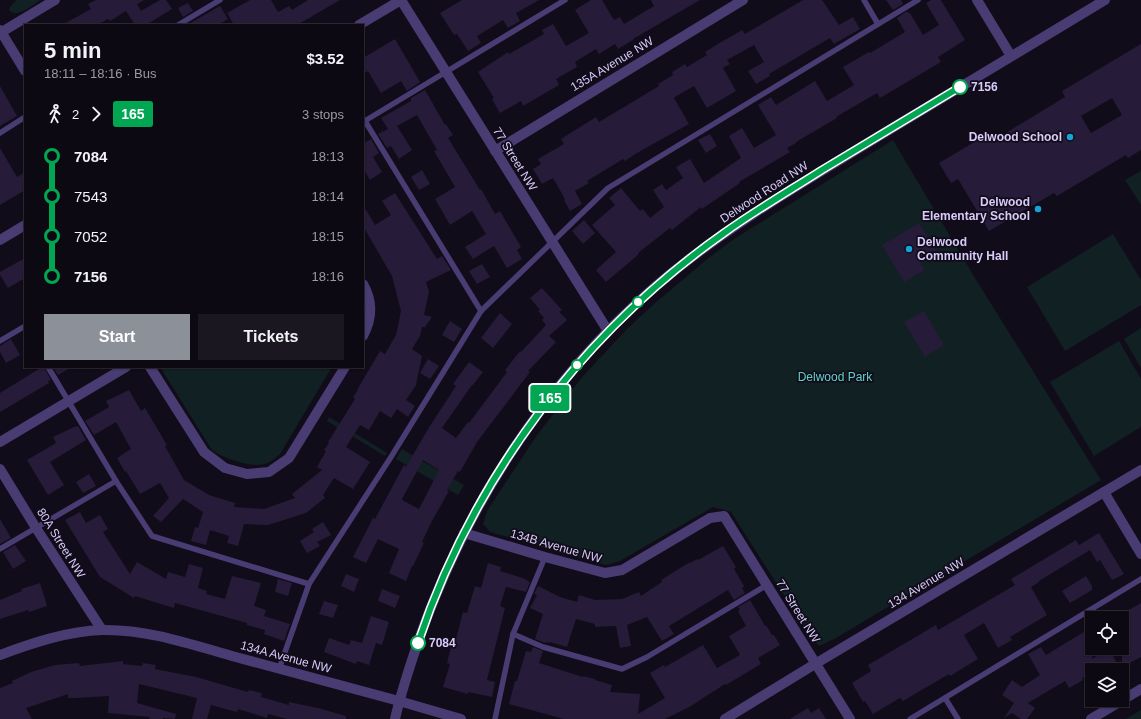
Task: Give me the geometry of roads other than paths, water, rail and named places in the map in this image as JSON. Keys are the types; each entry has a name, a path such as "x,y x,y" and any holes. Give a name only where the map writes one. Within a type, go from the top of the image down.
{"street":[{"path":"24,69 0,32 55,0"},
{"path":"361,24 401,0"},
{"name":"77 Street NW","path":"401,0 608,331"},
{"name":"135A Avenue NW","path":"495,151 743,0"},
{"path":"977,0 1011,56"},
{"name":"Delwood Road NW","path":"395,719 399,701 428,614 445,572 464,533 496,477 530,424 567,376 608,331 657,286 690,259 758,209 1105,0"},
{"path":"0,240 24,226"},
{"path":"364,286 367,291 371,310 368,326 364,334"},
{"path":"0,442 124,368"},
{"path":"151,368 204,452 225,468 247,474 269,472 289,458 345,368"},
{"name":"80A Street NW","path":"0,468 36,528 102,630"},
{"name":"134 Avenue NW","path":"725,719 1141,470"},
{"path":"1104,492 1141,554"},
{"name":"77 Street NW","path":"724,516 850,719"},
{"name":"134B Avenue NW","path":"464,533 605,573 622,570 710,518 724,516"},
{"name":"134A Avenue NW","path":"0,655 43,641 66,636 102,630 134,632 173,639 461,719"},
{"path":"1091,719 1141,689"}],"lane":[{"path":"180,24 220,0"},
{"path":"481,311 364,121 566,0"},
{"path":"864,0 878,24"},
{"path":"279,669 309,584 481,311 608,188 918,0"},
{"path":"0,133 24,119"},
{"path":"0,341 24,328"},
{"path":"49,368 116,481 152,536 309,584"},
{"path":"0,549 116,481"},
{"path":"495,719 513,634 546,557"},
{"path":"910,719 1141,579"},
{"path":"513,634 543,647 622,669 647,657 767,585"},
{"path":"945,698 958,719"}],"place":[{"name":"7156","path":"960,87"},
{"name":"Delwood School","path":"1070,137"},
{"name":"Delwood Elementary School","path":"1038,209"},
{"name":"Delwood Community Hall","path":"909,249"},
{"name":"7084","path":"418,643"}],"park label":[{"name":"Delwood Park","path":"835,377"}]}
